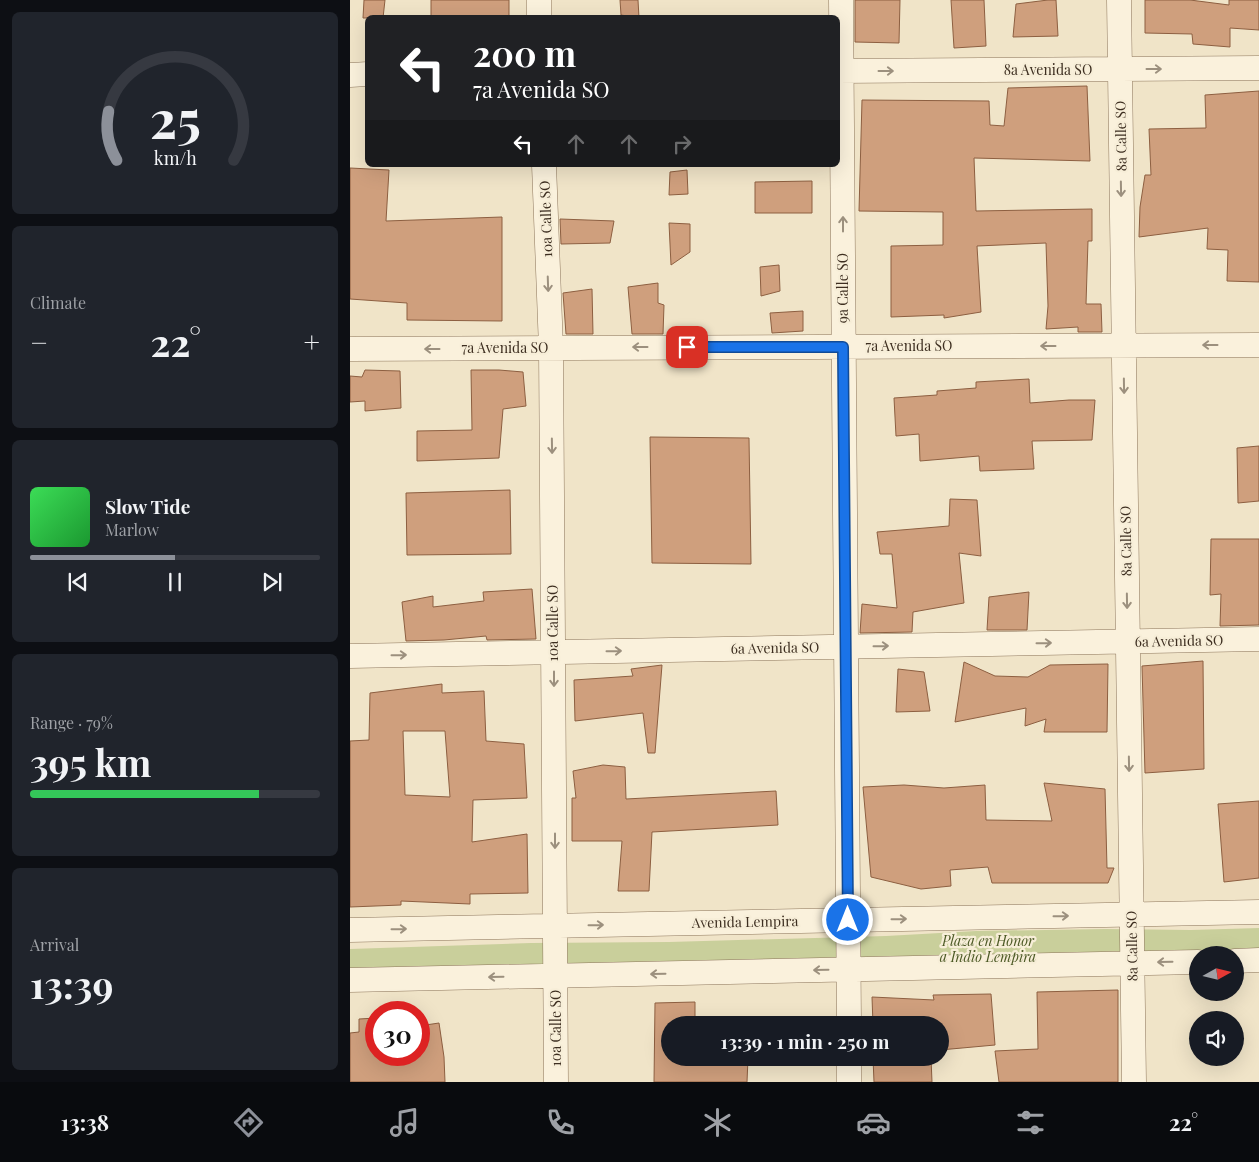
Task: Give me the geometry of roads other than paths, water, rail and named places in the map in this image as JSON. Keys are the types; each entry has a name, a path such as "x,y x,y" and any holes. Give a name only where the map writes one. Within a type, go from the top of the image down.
{"street":[{"path":"539,0 539,15"},
{"name":"9a Calle SO","path":"842,0 840,71 848,1016"},
{"name":"8a Calle SO","path":"1119,0 1134,1082"},
{"name":"8a Avenida SO","path":"840,71 1259,68"},
{"path":"350,75 365,74"},
{"name":"10a Calle SO","path":"544,167 551,348 556,1082"},
{"name":"7a Avenida SO","path":"350,349 1259,345"},
{"name":"6a Avenida SO","path":"350,656 1259,639"},
{"name":"Avenida Lempira","path":"350,930 1259,912"},
{"path":"1244,961 1259,960"},
{"path":"350,980 1189,962"},
{"path":"849,1066 849,1082"}],"park label":[{"name":"Plaza en Honor a Indio Lempira","path":"988,950"}]}
